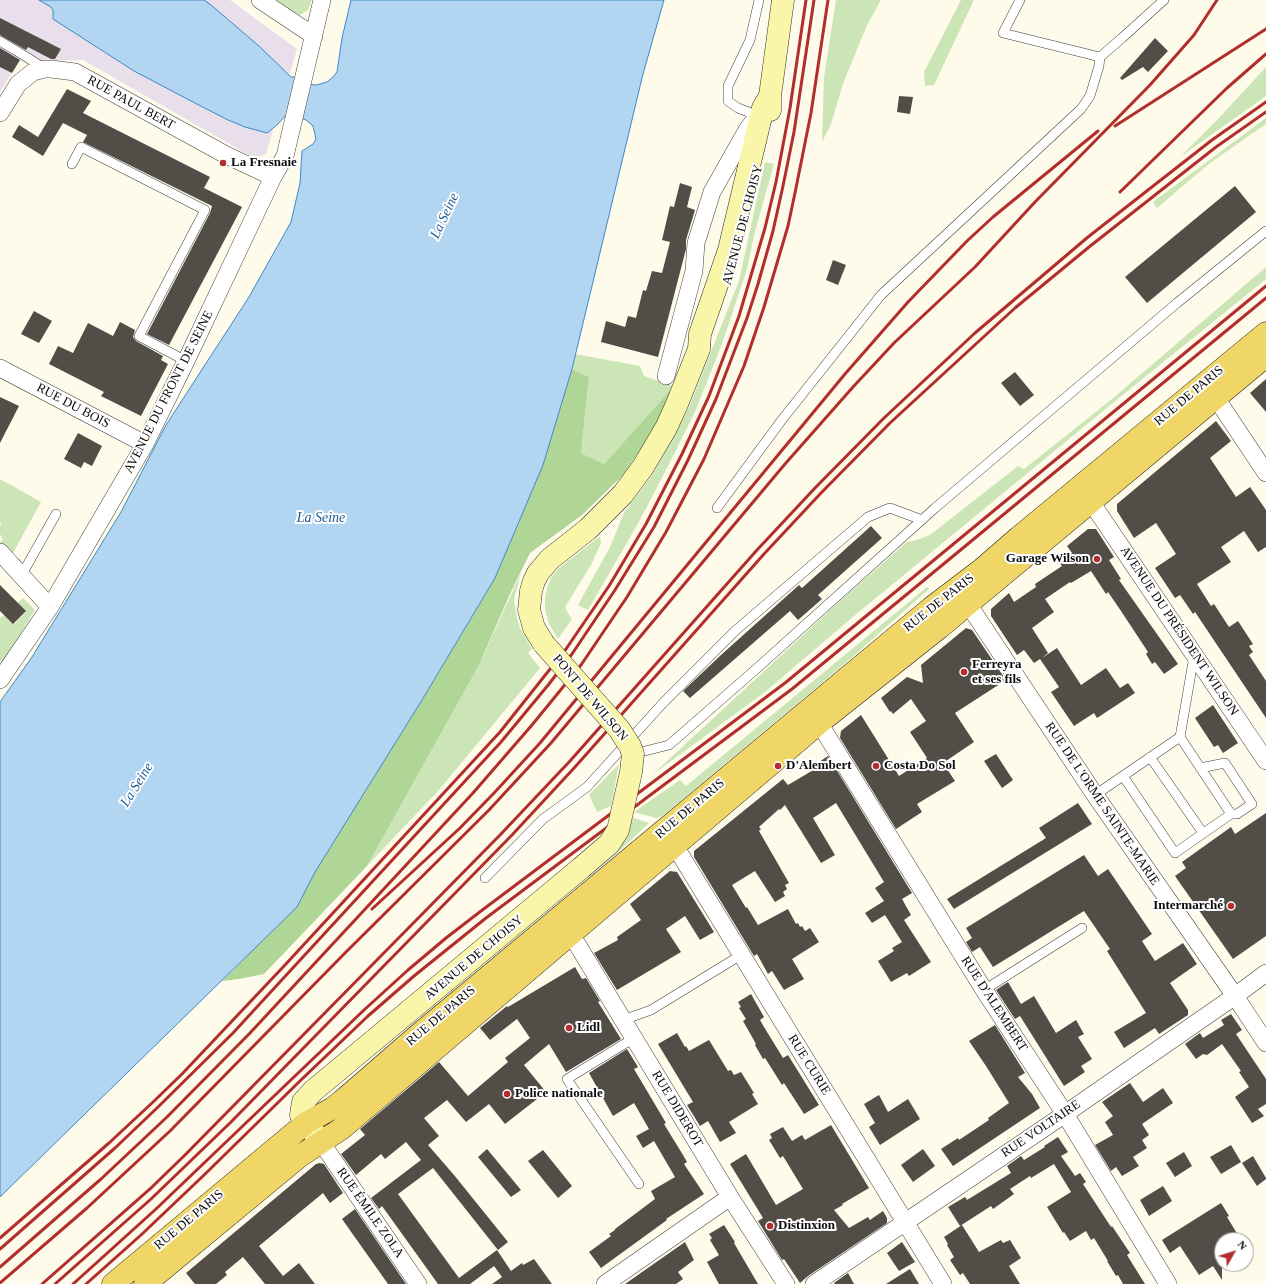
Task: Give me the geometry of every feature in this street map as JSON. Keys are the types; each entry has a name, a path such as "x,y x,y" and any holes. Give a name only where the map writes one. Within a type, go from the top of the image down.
{"main road":[{"name":"AVENUE DE CHOISY","path":"544,644 534,628 530,610 531,591 538,573 550,559 588,530 634,481 663,434 678,404 699,349 708,336 724,277 746,217 762,154 770,110 763,107 783,0"},
{"name":"RUE DE PARIS","path":"113,1284 306,1123 333,1108 342,1101 430,1025 943,598 981,570 1266,333"},
{"name":"RUE DE PARIS","path":"145,1284 300,1156 341,1129 819,723 968,604 1266,356"},
{"path":"968,604 981,570"},
{"name":"PONT DE WILSON","path":"544,644 618,729 630,746 632,754"},
{"name":"AVENUE DE CHOISY","path":"321,1142 301,1115 303,1102 313,1091 609,844 618,830 631,772 632,754"}],"street":[{"path":"260,0 314,36 322,0"},
{"name":"AVENUE DU FRONT DE SEINE","path":"0,680 50,607 145,444 186,360 273,177 285,156 314,36"},
{"name":"RUE PAUL BERT","path":"0,113 18,84 33,72 45,69 75,72 226,155 273,177"},
{"path":"666,376 694,271 696,244 712,192 747,130 763,107"},
{"path":"694,271 724,277"},
{"name":"RUE DU BOIS","path":"0,368 145,444"},
{"path":"1216,398 1266,472"},
{"name":"AVENUE DU PRÉSIDENT WILSON","path":"1091,502 1266,761"},
{"path":"0,552 50,607"},
{"path":"943,598 968,604"},
{"name":"RUE DE L'ORME SAINTE-MARIE","path":"968,604 1095,795 1266,1043"},
{"name":"RUE D'ALEMBERT","path":"819,723 984,990 1065,1114 1168,1284"},
{"name":"RUE CURIE","path":"675,846 943,1284"},
{"name":"RUE DIDEROT","path":"569,934 577,944 730,1197 786,1284"},
{"name":"RUE VOLTAIRE","path":"814,1284 1065,1114 1266,973"},
{"name":"RUE ÉMILE ZOLA","path":"321,1142 418,1284"},
{"path":"605,1284 730,1197"}],"lane":[{"path":"759,0 750,40 728,86 728,100 738,108 763,107"},
{"path":"1020,0 1003,33 1100,57"},
{"path":"717,508 781,421 881,294 1086,104 1097,73 1100,57 1164,0"},
{"path":"0,41 45,69"},
{"path":"72,164 81,147 205,210 139,336 186,360"},
{"path":"632,754 669,745 922,520 1171,308 1266,231"},
{"path":"485,878 543,819 587,787 663,704 735,631 868,517 890,508 922,520"},
{"path":"20,574 25,569 56,514"},
{"path":"1194,655 1180,737 1231,814"},
{"path":"1095,795 1180,737"},
{"path":"1150,757 1203,833"},
{"path":"1123,776 1175,853 1231,814 1237,814 1252,804 1225,763 1200,768"},
{"path":"984,990 1082,928"},
{"path":"623,1020 651,1010 741,956"},
{"path":"634,1038 567,1079 639,1184"}],"shaded area":[{"path":"0,0 230,0 297,49 266,154 254,158 83,60 19,61 0,92"}],"green space":[{"path":"274,0 312,0 308,10 300,15"},
{"path":"836,0 881,0 867,25 843,84 831,124 822,142 824,77"},
{"path":"961,0 974,0 934,85 925,86 924,72"},
{"path":"1266,67 1266,96 1180,157 1218,119"},
{"path":"1266,118 1266,124 1210,163 1157,208 1153,202"},
{"path":"765,162 774,164 754,235 747,269 722,344 695,412 666,470 640,520 588,610 578,605 610,547 624,513 653,474 689,407 739,281"},
{"path":"1266,267 1266,279 854,616 765,692 652,775 841,600 907,542 930,535 1018,466 1024,469 1112,399"},
{"path":"575,354 640,366 644,376 674,386 604,464 581,453 589,377 572,369"},
{"path":"572,369 589,377 581,453 604,464 674,386 673,401 623,475 582,515 530,553 478,667 367,866 264,974 222,981 297,907 313,875 422,700 495,578 543,465"},
{"path":"0,479 41,502 12,555 22,560 19,565 0,548 0,542 3,540 0,534 0,526 2,524 0,523"},
{"path":"600,536 601,543 591,565 565,607 572,619 558,639 549,624 545,610 545,598 551,578 558,569"},
{"path":"521,573 514,599 517,618 520,628 532,649 528,653 540,668 439,790 367,866 478,667"},
{"path":"927,587 929,589 841,667 662,816 656,818 634,812 680,780 686,786"},
{"path":"23,598 35,610 3,663 0,660 0,618 4,615 14,624 26,612 18,603"},
{"path":"619,764 611,806 597,812 589,795"},
{"path":"634,818 649,823 618,852 616,848 626,824"}],"water":[{"name":"La Seine","path":"39,0 204,0 259,46 291,77 296,77 307,84 316,85 327,82 337,72 342,38 351,0 664,0 643,74 572,369 543,465 495,578 422,700 315,872 297,907 0,1197 0,702 32,657 121,512 166,425 249,297 291,222 300,183 302,151 313,144 316,139 313,126 301,118 285,116 267,133 245,127 228,120 134,71 53,19 53,10 51,7"}],"building":[{"path":"0,18 61,49 55,59 51,59 28,47 26,50 0,35"},
{"path":"1155,38 1168,51 1148,72 1143,67 1122,80 1120,78"},
{"path":"0,48 20,60 12,73 0,67"},
{"path":"67,89 91,101 83,113 210,177 204,188 242,207 169,345 147,334 210,213 212,206 83,142 87,135 63,123 43,156 12,137 19,125 38,137"},
{"path":"899,96 913,97 910,114 897,112"},
{"path":"680,183 692,187 687,207 695,210 686,240 686,249 658,357 601,342 606,321 625,327 628,316 636,318 643,290 646,291 652,271 662,273 670,242 662,240 670,206 674,207"},
{"path":"1235,186 1256,212 1147,303 1125,277"},
{"path":"833,260 846,265 838,285 826,280"},
{"path":"34,311 52,321 39,343 21,334"},
{"path":"120,322 135,330 133,337 136,341 163,356 161,360 168,364 141,416 101,396 104,392 49,364 58,346 73,353 88,323 113,336"},
{"path":"1015,372 1034,395 1020,406 1001,383"},
{"path":"1266,379 1266,412 1250,393"},
{"path":"0,397 19,406 0,443"},
{"path":"1216,421 1231,441 1210,458 1236,497 1250,487 1266,510 1266,547 1258,552 1244,531 1221,547 1231,562 1197,584 1211,606 1214,604 1229,627 1238,621 1253,644 1249,646 1253,652 1249,655 1266,681 1266,718 1195,612 1193,614 1180,595 1175,598 1155,568 1176,554 1156,523 1134,538 1117,511 1117,504"},
{"path":"78,433 102,446 92,466 84,462 81,468 64,459"},
{"path":"871,526 882,538 818,595 822,599 798,620 790,611 690,698 683,691 799,585 802,588"},
{"path":"1088,529 1096,529 1114,557 1109,560 1121,579 1119,580 1178,664 1164,674 1155,662 1152,664 1146,654 1148,652 1108,592 1106,594 1091,571 1071,583 1070,582 1045,599 1054,612 1032,628 1048,653 1042,658 1057,648 1081,685 1106,668 1120,688 1128,683 1135,693 1097,718 1094,713 1074,726 1051,692 1059,687 1040,659 1034,663 1024,650 1017,655 991,616 991,609 1009,593 1014,602 1036,587 1035,584 1062,566 1059,562 1072,553 1067,546"},
{"path":"0,585 26,611 13,624 0,611"},
{"path":"966,628 972,630 1006,680 955,713 974,742 943,763 955,781 917,804 922,812 896,829 840,738 841,731 861,715 899,776 927,758 910,732 926,721 911,699 893,714 881,698 907,677 923,683 921,665"},
{"path":"1213,705 1238,743 1223,753 1218,745 1214,747 1195,718"},
{"path":"996,754 1013,780 1002,788 984,761"},
{"path":"828,756 912,893 902,899 911,915 904,920 931,962 909,976 907,973 891,982 878,961 894,951 892,948 902,942 885,915 872,923 865,913 884,901 875,888 884,882 836,803 813,818 835,855 821,863 785,805 759,827 761,829 759,831 789,883 785,885 787,889 783,892 785,896 775,902 755,871 732,885 758,925 788,909 796,924 798,923 800,927 802,926 805,931 810,928 819,942 792,959 804,979 784,990 772,971 768,974 757,954 754,956 694,857 694,851 783,779 788,785 815,769 813,766"},
{"path":"1078,803 1092,824 954,909 947,899 1046,838 1039,828"},
{"name":"Intermarché","path":"1266,813 1266,936 1233,959 1175,876 1186,868 1182,862 1231,827 1235,834"},
{"path":"1084,855 1098,876 1108,869 1152,934 1142,941 1155,961 1183,943 1197,964 1170,983 1188,1010 1188,1015 1159,1034 1155,1028 1124,1048 1114,1032 1146,1013 1107,951 1110,949 1084,911 993,967 980,947 972,952 966,942 972,938 966,928"},
{"path":"670,871 677,872 714,932 700,940 685,916 666,929 681,952 617,990 594,953 618,940 617,937 641,920 630,904"},
{"path":"575,967 582,979 586,978 600,1001 598,1002 621,1039 566,1072 549,1044 524,1065 546,1092 505,1124 489,1104 466,1122 447,1100 424,1118 439,1136 428,1145 508,1242 498,1250 433,1168 398,1194 459,1278 497,1250 511,1271 522,1263 523,1265 534,1259 552,1284 492,1284 502,1277 494,1266 470,1284 438,1284 382,1206 379,1209 371,1198 421,1160 406,1142 385,1159 381,1154 356,1175 341,1154 365,1135 360,1129 439,1062 468,1096 508,1062 505,1058 530,1038 517,1019 490,1040 480,1028 507,1006 508,1007"},
{"path":"1008,982 1021,1004 1034,996 1056,1033 1076,1020 1084,1034 1078,1037 1092,1059 1081,1066 1085,1072 1064,1086 1020,1016 1015,1019 996,990"},
{"path":"751,994 764,1017 760,1020 764,1027 783,1058 788,1055 819,1105 804,1114 784,1083 782,1085 765,1058 763,1059 743,1021 746,1019 739,1008 741,1007 738,1002"},
{"path":"1231,1014 1242,1030 1236,1034 1266,1079 1266,1104 1258,1109 1264,1116 1252,1123 1235,1097 1249,1087 1239,1072 1241,1071 1222,1044 1207,1055 1203,1054 1196,1059 1185,1044 1200,1033 1203,1038 1224,1025 1221,1020"},
{"path":"995,1025 1025,1073 1018,1077 1032,1094 1040,1108 953,1166 941,1149 958,1138 959,1140 989,1120 988,1118 1009,1103 969,1041"},
{"path":"677,1033 689,1051 709,1040 728,1071 731,1070 734,1075 741,1072 754,1093 752,1094 758,1104 729,1122 736,1133 720,1142 708,1121 700,1126 687,1105 693,1102 658,1044"},
{"path":"627,1049 638,1067 634,1069 687,1162 684,1164 704,1194 666,1219 667,1220 601,1268 589,1252 611,1236 609,1234 615,1229 655,1199 651,1191 675,1177 654,1141 643,1148 636,1136 649,1129 634,1103 613,1116 589,1073"},
{"path":"1130,1083 1143,1102 1163,1088 1173,1103 1142,1124 1149,1135 1142,1140 1147,1148 1133,1157 1139,1166 1122,1176 1116,1167 1111,1171 1095,1145 1113,1135 1105,1122 1113,1116 1102,1102"},
{"path":"879,1095 888,1112 908,1099 920,1119 880,1145 869,1127 875,1123 864,1104"},
{"path":"831,1125 869,1188 834,1210 849,1228 868,1217 870,1220 883,1211 887,1218 887,1223 808,1276 800,1283 784,1259 782,1260 758,1221 763,1218 730,1164 746,1154 776,1205 803,1189 783,1156 780,1158 769,1140 772,1138 770,1134 783,1127 792,1141 802,1135 805,1140"},
{"path":"1058,1137 1068,1152 1061,1156 1075,1176 1080,1173 1086,1182 1083,1184 1130,1253 1127,1255 1145,1284 1123,1284 1118,1275 1116,1276 1094,1238 1091,1240 1086,1231 1070,1241 1064,1232 1063,1233 1047,1207 1071,1192 1054,1164 1031,1178 1030,1176 1010,1189 1014,1194 993,1209 991,1206 960,1226 948,1207 965,1197 967,1200 1011,1173 1007,1166 1021,1156 1024,1160"},
{"path":"1231,1145 1241,1162 1221,1174 1210,1157"},
{"path":"487,1149 521,1190 511,1197 478,1157"},
{"path":"923,1149 935,1166 913,1182 901,1165"},
{"path":"543,1150 572,1186 558,1198 528,1161"},
{"path":"1184,1152 1192,1166 1175,1177 1166,1163"},
{"path":"1253,1156 1266,1178 1257,1186 1242,1163"},
{"path":"316,1164 324,1164 343,1193 330,1203 323,1193 259,1246 283,1276 299,1263 315,1284 265,1284 243,1257 225,1272 227,1275 216,1284 195,1284 186,1273"},
{"path":"1163,1186 1172,1201 1149,1216 1140,1200"},
{"path":"1221,1203 1236,1232 1214,1232 1214,1268 1213,1266 1199,1275 1180,1246 1170,1253 1162,1240"},
{"path":"355,1209 406,1284 388,1284 342,1219"},
{"path":"724,1225 758,1284 719,1284 707,1262 719,1255 710,1240 712,1238 709,1234"},
{"path":"962,1225 979,1252 1001,1240 1003,1243 1010,1240 1021,1258 1009,1266 1020,1284 970,1284 963,1273 960,1275 950,1260 954,1257 944,1237"},
{"path":"685,1242 694,1260 678,1272 683,1279 676,1284 625,1284"},
{"path":"902,1242 915,1262 899,1271 887,1253"},
{"path":"910,1269 919,1284 886,1284"},
{"path":"1217,1272 1222,1272 1222,1280"},
{"path":"848,1273 854,1284 834,1283"}],"railway":[{"path":"0,1238 109,1143 152,1103 182,1074 285,965 500,732 566,649 609,586 646,524 682,454 709,396 739,316 765,228 776,182 790,108 806,0"},
{"path":"0,1249 115,1148 233,1033 501,742 572,654 615,590 654,527 688,460 716,399 747,318 773,231 783,186 794,132 814,0"},
{"path":"0,1267 101,1179 167,1117 250,1033 473,793 532,725 581,665 627,597 666,532 704,459 744,366 764,307 788,226 796,188 811,113 828,0"},
{"path":"0,1283 87,1208 170,1131 345,953 489,810 551,743 785,464 853,387 894,343 975,267 1035,202 1150,85 1194,35 1217,0"},
{"path":"1115,126 1266,29"},
{"path":"1120,192 1227,88 1266,54"},
{"path":"42,1284 152,1187 185,1155 501,834 570,761 757,550 884,418 975,333 1088,237 1212,140 1266,102"},
{"path":"55,1284 151,1199 231,1122 512,835 575,767 764,554 821,493 890,423 1015,308 1089,247 1216,147 1266,112"},
{"path":"372,909 460,828 540,743 845,374 908,302 967,241 993,217 1098,131"},
{"path":"73,1284 156,1209 364,1010 446,938 785,683 1266,286"},
{"path":"86,1284 141,1235 368,1016 414,976 486,918 792,689 1266,298"}],"place":[{"name":"La Fresnaie","path":"223,163"},
{"name":"Garage Wilson","path":"1097,559"},
{"name":"Ferreyra et ses fils","path":"964,672"},
{"name":"D'Alembert","path":"778,766"},
{"name":"Costa Do Sol","path":"876,766"},
{"name":"Intermarché","path":"1231,906"},
{"name":"Lidl","path":"569,1028"},
{"name":"Police nationale","path":"507,1094"},
{"name":"Distinxion","path":"770,1226"}]}
